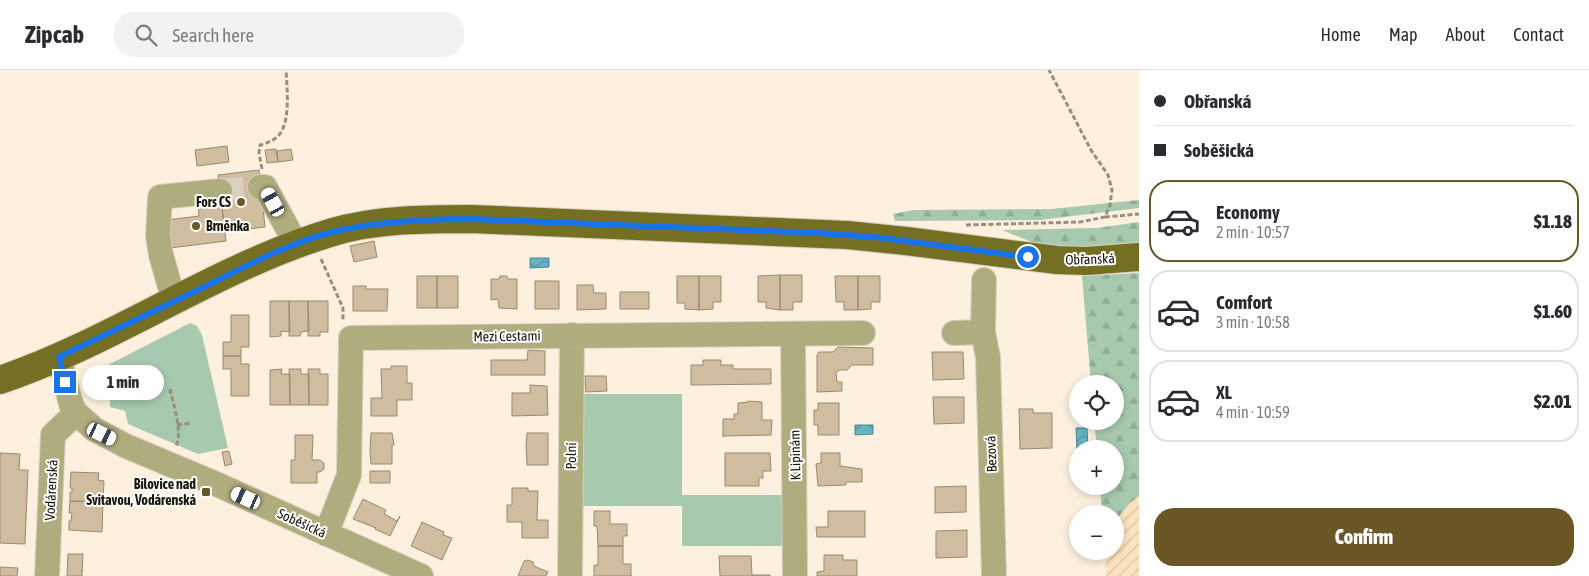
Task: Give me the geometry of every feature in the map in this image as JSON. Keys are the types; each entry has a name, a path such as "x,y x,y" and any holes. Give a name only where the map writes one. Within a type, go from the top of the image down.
{"main road":[{"name":"Obřanská","path":"0,380 59,357 261,259 296,244 334,232 376,224 434,219 472,219 819,233 874,237 1057,260 1086,261 1139,257"}],"street":[{"path":"263,187 296,244"},
{"path":"174,301 161,255 158,236 160,198 220,191"},
{"name":"Bezová","path":"984,280 983,332 988,357 994,576"},
{"path":"954,333 983,332"},
{"name":"Mezi Cestami","path":"351,338 863,333"},
{"name":"K Lipinám","path":"793,334 795,576"},
{"name":"Polní","path":"570,576 572,335"},
{"path":"326,534 349,475 351,338"},
{"name":"Soběšická","path":"59,357 70,404 76,413 94,429 126,446 422,576"},
{"name":"Vodárenská","path":"47,576 53,435 76,413"}],"path":[{"path":"263,187 260,145 270,142 278,136 285,126 288,90 286,70"},
{"path":"1049,70 1091,150 1108,175 1112,190 1110,205 1104,217"},
{"path":"965,225 1080,222 1104,217 1139,214"},
{"path":"320,258 343,308 344,328 351,338"},
{"path":"170,389 177,426 178,441 175,449"},
{"path":"177,426 192,423"}],"shaded area":[{"path":"1139,496 1139,576 1106,576 1105,560 1124,560 1124,510"}],"green space":[{"path":"1139,200 1139,208 1040,220 895,221 893,214 913,210 1051,209"},
{"path":"1139,222 1139,248 1049,249 1002,230 1097,228"},
{"path":"1139,273 1139,496 1124,510 1124,505 1101,505 1101,495 1124,495 1124,440 1096,440 1095,430 1124,430 1124,375 1090,375 1082,276"},
{"path":"190,323 197,326 202,335 228,448 198,454 128,424 125,411 110,407 110,398 99,374 104,367"},
{"path":"581,394 682,394 682,495 784,495 784,546 682,546 682,506 580,506"}],"water":[{"path":"530,258 549,258 549,267 530,268"},
{"path":"855,425 873,425 873,434 855,435"},
{"path":"1076,430 1087,430 1088,440 1077,440"}],"building":[{"path":"227,146 229,162 197,166 195,150"},
{"path":"276,149 278,162 267,163 265,150"},
{"path":"291,149 293,160 278,162 277,151"},
{"path":"259,170 265,227 225,232 218,175"},
{"name":"Brněnka","path":"221,199 226,241 170,248 166,220 199,216 198,202"},
{"path":"374,241 377,257 354,262 350,246"},
{"path":"780,275 802,275 802,302 793,302 793,310 780,310"},
{"path":"780,275 780,310 766,308 766,302 758,302 758,276"},
{"path":"417,276 437,276 437,308 417,308"},
{"path":"437,276 458,276 458,308 437,308"},
{"path":"500,276 507,276 508,279 517,279 517,309 499,308 498,299 491,300 491,279 499,279"},
{"path":"677,276 699,276 699,310 685,309 685,303 677,303"},
{"path":"699,276 721,276 721,302 713,302 713,309 699,310"},
{"path":"835,276 858,276 858,310 844,310 844,302 836,302"},
{"path":"858,276 880,276 880,302 871,302 871,309 858,310"},
{"path":"535,281 559,281 559,309 535,309"},
{"path":"577,285 593,285 594,293 606,293 606,309 577,310"},
{"path":"353,286 366,286 366,289 388,289 387,311 353,311"},
{"path":"620,292 649,292 649,309 620,309"},
{"path":"270,301 289,301 290,332 281,331 281,336 270,337"},
{"path":"289,301 308,301 309,331 301,332 300,336 289,336"},
{"path":"308,301 328,301 328,332 320,332 320,336 308,336"},
{"path":"231,315 249,315 249,347 241,347 241,356 223,356 223,342 231,342"},
{"path":"838,347 873,348 873,365 852,365 847,370 839,370 836,373 837,382 842,382 842,391 817,392 817,355 819,352 833,352"},
{"path":"528,350 545,351 545,375 491,375 491,360 527,360"},
{"path":"932,352 963,352 964,379 933,380"},
{"path":"223,356 241,356 241,364 249,364 249,396 231,396 231,369 223,369"},
{"path":"703,360 721,360 721,365 733,365 733,369 771,369 771,384 691,385 691,365 703,365"},
{"path":"391,366 407,366 407,383 412,383 412,400 397,400 397,416 371,416 371,398 382,398 381,369 391,369"},
{"path":"282,369 281,374 290,374 290,405 270,405 270,370"},
{"path":"289,369 301,369 301,374 309,374 309,405 290,405"},
{"path":"308,369 320,369 320,374 328,374 328,405 309,405"},
{"path":"585,376 606,376 607,391 586,392"},
{"path":"530,385 547,386 548,415 512,416 512,393 530,393"},
{"path":"933,397 964,397 964,423 934,424"},
{"path":"748,401 762,402 762,420 772,420 771,435 723,436 723,419 734,419 734,414 738,414 738,403"},
{"path":"818,403 839,403 839,435 818,435 818,425 814,425 814,410 818,410"},
{"path":"1019,409 1033,409 1033,413 1052,413 1052,448 1020,449"},
{"path":"371,433 392,433 394,445 392,445 392,464 371,464"},
{"path":"527,433 548,433 548,465 527,465"},
{"path":"295,435 313,435 312,460 320,460 324,463 324,469 317,472 317,483 291,483 291,460 295,460"},
{"path":"229,451 232,464 225,466 222,452"},
{"path":"0,453 20,454 19,470 28,470 25,544 0,543"},
{"path":"725,453 770,453 771,471 763,471 763,478 759,478 759,486 725,486"},
{"path":"821,453 840,453 840,466 862,469 862,482 846,482 846,485 818,486 816,464 821,463"},
{"path":"370,471 390,471 390,483 370,483"},
{"path":"71,472 99,473 98,480 104,481 103,502 70,501 70,492 72,492 72,488 70,488"},
{"path":"966,486 966,512 935,513 935,487"},
{"path":"512,488 528,488 528,491 538,491 537,520 548,520 548,538 522,538 522,522 507,522 507,505 512,505"},
{"path":"363,499 386,510 384,514 397,521 400,516 390,536 353,519"},
{"path":"70,501 103,502 102,532 69,530 69,521 71,521 72,513 69,513"},
{"path":"594,511 610,511 610,524 627,524 627,536 623,536 623,546 598,546 597,526 594,526"},
{"path":"828,511 865,511 865,537 817,537 816,527 828,527"},
{"path":"422,522 444,532 443,535 452,538 442,560 411,546"},
{"path":"967,530 967,557 936,558 936,531"},
{"path":"598,546 623,546 623,564 631,564 631,576 594,576 594,565 598,565"},
{"path":"68,554 83,554 82,576 67,576"},
{"path":"824,555 843,555 843,560 857,560 857,576 817,576 817,572 824,571"},
{"path":"719,556 751,556 752,575 770,576 720,576"},
{"path":"524,561 533,562 534,566 548,572 546,576 518,576"},
{"path":"0,567 18,568 17,576 0,576"}],"tunnel":[{"path":"220,191 260,187"}],"place":[{"name":"Fors CS","path":"241,202"},
{"name":"Brněnka","path":"196,226"},
{"name":"Bílovice nad Svitavou, Vodárenská","path":"206,492"}],"route":[{"path":"65,382 59,357 261,259 296,244 334,232 376,224 434,219 472,219 819,233 874,237 1028,257"}]}
